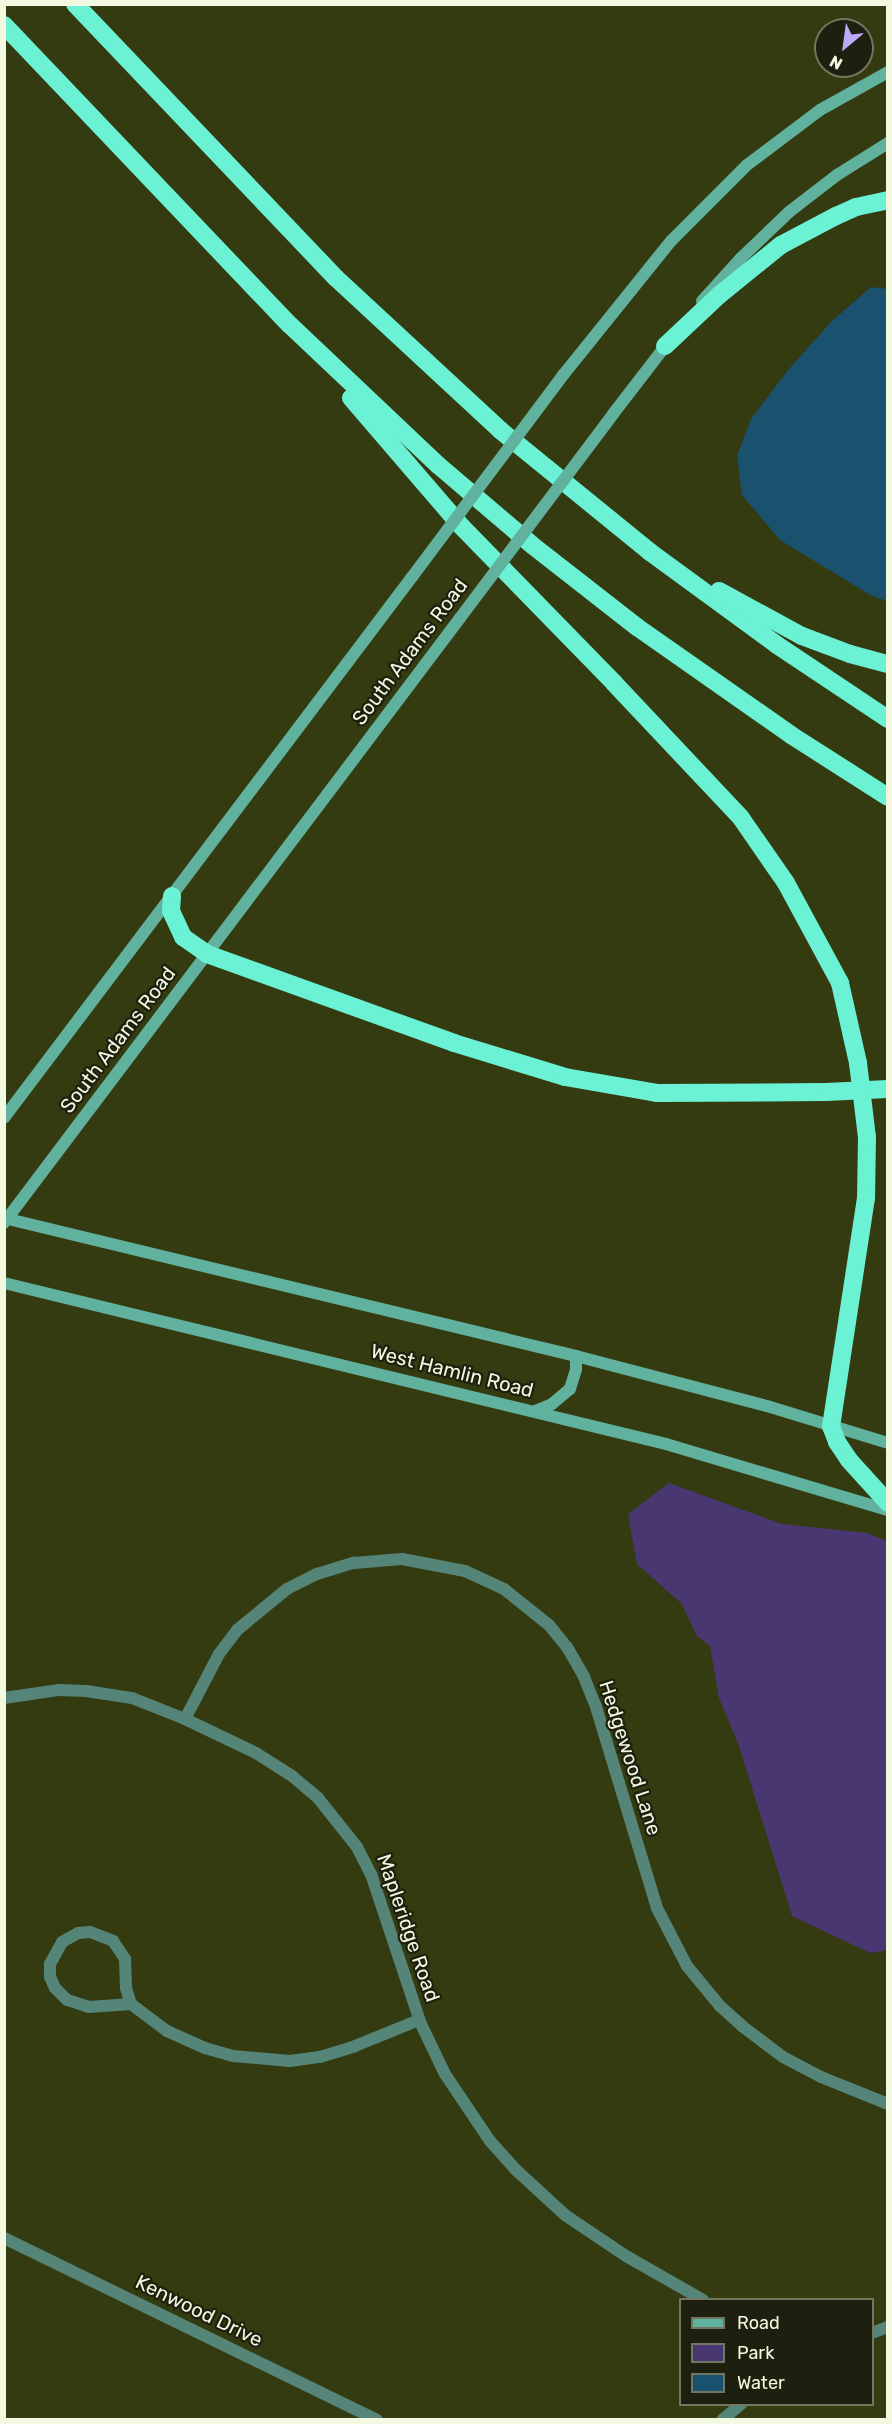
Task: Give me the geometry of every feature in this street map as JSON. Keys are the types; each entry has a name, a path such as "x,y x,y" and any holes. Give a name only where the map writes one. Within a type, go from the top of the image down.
{"highway":[{"path":"75,4 255,195 377,318 526,453 650,552 777,645 888,719"},
{"path":"4,25 290,325 438,465 557,564 710,679 888,797"},
{"path":"665,346 718,296 780,245 856,207 888,200"},
{"path":"290,325 462,527 614,682 741,818 786,883 840,983 858,1064 867,1137 866,1198 831,1426 837,1442 849,1460 888,1503"},
{"path":"650,552 802,636 850,654 888,664"},
{"path":"172,896 171,911 183,937 207,954 454,1043 565,1077 657,1093 826,1092 888,1089"}],"main road":[{"path":"4,1118 564,374 671,241 747,165 820,110 888,72"},
{"name":"South Adams Road","path":"5,1220 665,346 741,258 781,219 811,193 888,143"},
{"path":"5,1220 576,1356 888,1443"},
{"name":"West Hamlin Road","path":"4,1283 666,1444 888,1510"},
{"path":"534,1411 552,1404 570,1389 576,1369 576,1356"}],"street":[{"name":"Hedgewood Lane","path":"185,1719 219,1654 237,1630 287,1589 317,1574 354,1563 402,1559 465,1571 504,1589 549,1625 567,1647 584,1677 596,1707 657,1908 674,1943 694,1975 734,2019 783,2057 821,2077 888,2104"},
{"name":"Mapleridge Road","path":"4,1698 59,1690 106,1693 132,1698 185,1719 277,1765 318,1798 339,1821 357,1847 371,1874 419,2019 445,2074 490,2141 515,2169 565,2215 592,2234 700,2298"},
{"path":"131,2004 89,2007 66,2000 55,1988 50,1977 50,1964 62,1942 78,1933 90,1932 113,1941 125,1959 126,1988 131,2004 167,2031 187,2041 232,2056 290,2061 320,2057 355,2046 419,2019"},
{"name":"Kenwood Drive","path":"4,2238 377,2420"},
{"path":"874,2333 888,2327"},
{"path":"722,2420 739,2406"}],"green space":[{"path":"669,1483 782,1524 867,1533 887,1541 887,1950 870,1953 792,1916 739,1746 719,1698 710,1646 696,1635 682,1604 637,1564 628,1514"}],"water":[{"path":"871,287 887,289 887,601 872,596 780,540 742,495 737,456 751,419 788,370 831,322"}]}
